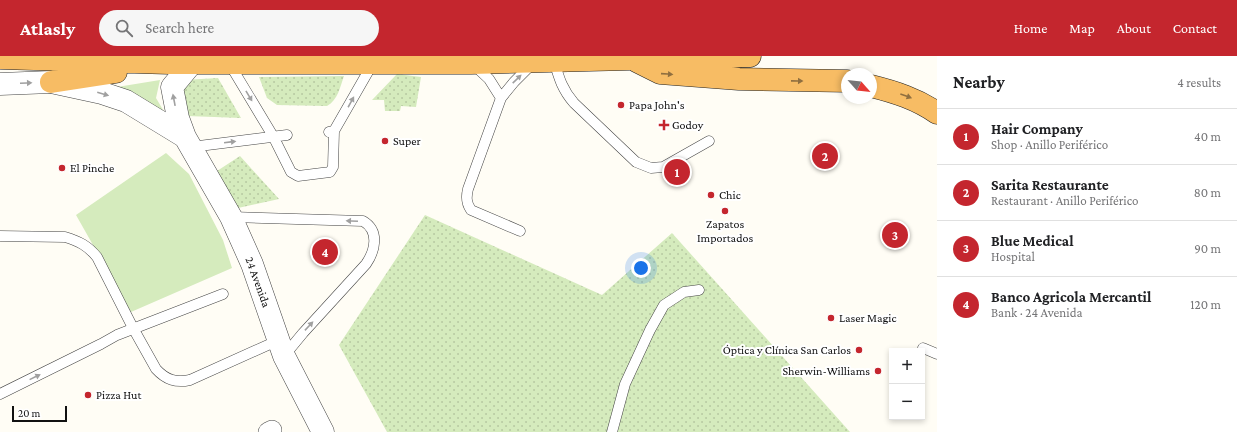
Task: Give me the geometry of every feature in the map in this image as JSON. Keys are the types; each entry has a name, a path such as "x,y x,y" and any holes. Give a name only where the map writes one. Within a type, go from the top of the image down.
{"highway":[{"path":"0,58 168,63 471,63 750,56"},
{"path":"631,59 660,73 739,79 841,81"},
{"path":"51,82 168,63"},
{"path":"877,88 908,96 937,113"}],"street":[{"name":"24 Avenida","path":"192,63 172,87 176,112 188,142 232,217 252,264 281,348 323,432"},
{"name":"24 Avenida","path":"0,84 51,82 102,93 126,101 188,142"}],"lane":[{"path":"520,232 471,210 467,205 466,197 501,98 514,82 545,61 574,103 636,162 651,168 663,167 709,141"},
{"path":"229,63 273,136 291,172 298,176 330,172 333,167 332,131 373,63"},
{"path":"471,63 488,79 501,98"},
{"path":"188,142 287,135"},
{"path":"0,236 65,237 75,239 84,244 97,257 156,370 165,378 178,382 190,380 281,348 303,333 366,264 371,256 375,244 368,224 363,221 232,217"},
{"path":"612,432 625,384 650,330 664,305 684,292 699,290"},
{"path":"0,394 101,344 116,335 223,294"},
{"path":"925,349 937,354"}],"green space":[{"path":"397,74 421,77 416,107 401,106 400,111 385,111 384,100 372,100"},
{"path":"344,76 336,97 327,106 277,105 267,98 259,77"},
{"path":"218,78 241,118 187,116 177,91 184,80"},
{"path":"160,80 156,98 172,125 117,87"},
{"path":"166,153 189,174 223,240 232,268 131,312 76,215"},
{"path":"240,156 279,199 238,208 217,171"},
{"path":"425,215 602,295 672,233 850,432 387,432 339,345"}],"place":[{"name":"Papa John's","path":"621,105"},
{"name":"Godoy","path":"664,125"},
{"name":"Super","path":"385,141"},
{"name":"Sarita Restaurante","path":"825,156"},
{"name":"El Pinche","path":"62,168"},
{"name":"Hair Company","path":"677,172"},
{"name":"Chic","path":"711,195"},
{"name":"Zapatos Importados","path":"725,211"},
{"name":"Blue Medical","path":"895,235"},
{"name":"Banco Agricola Mercantil","path":"325,252"},
{"name":"Laser Magic","path":"831,318"},
{"name":"Óptica y Clínica San Carlos","path":"859,350"},
{"name":"Sherwin-Williams","path":"878,371"},
{"name":"Pizza Hut","path":"88,395"}]}
